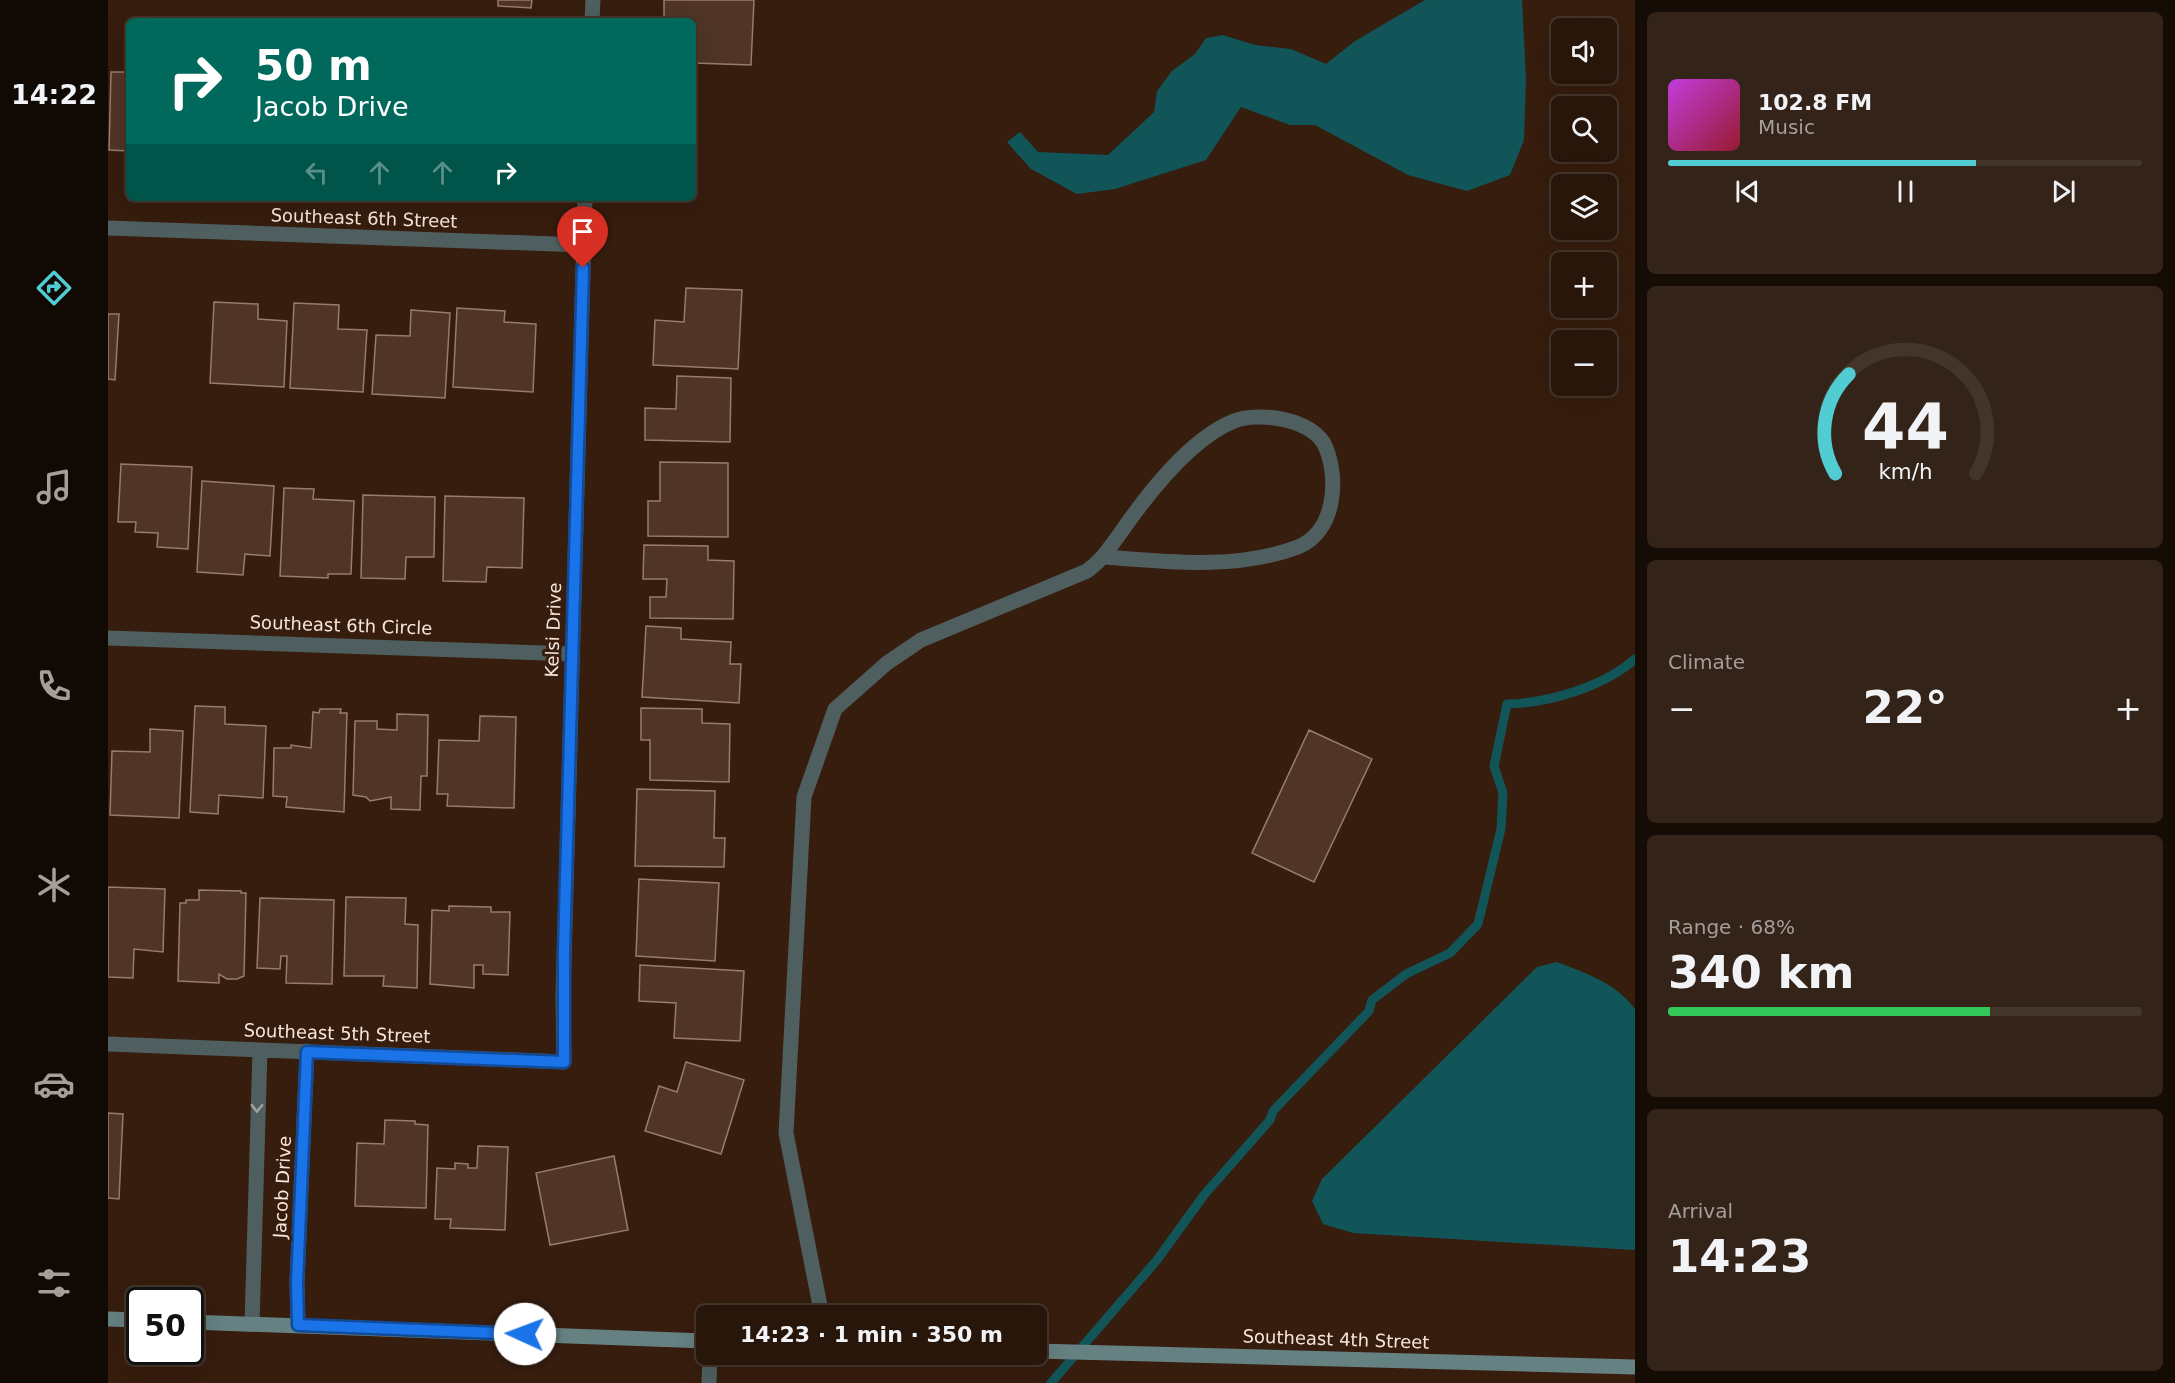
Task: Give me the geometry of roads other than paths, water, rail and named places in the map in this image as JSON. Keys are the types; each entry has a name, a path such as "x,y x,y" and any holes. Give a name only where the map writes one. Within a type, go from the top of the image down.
{"main road":[{"path":"108,1319 126,1320"},
{"path":"204,1322 696,1341"},
{"name":"Southeast 4th Street","path":"1047,1351 1635,1367"}],"street":[{"path":"592,18 593,0"},
{"name":"Kelsi Drive","path":"564,1062 563,997 585,201"},
{"name":"Southeast 6th Street","path":"108,228 584,245"},
{"path":"820,1305 786,1133 804,797 835,709 887,663 921,640 1087,571 1105,557 1118,536 1159,484 1203,438 1235,420 1275,416 1314,432 1326,447 1332,480 1331,512 1314,536 1300,546 1235,562 1172,562 1105,557"},
{"name":"Southeast 6th Circle","path":"108,638 572,654"},
{"name":"Southeast 5th Street","path":"108,1044 564,1062"},
{"name":"Jacob Drive","path":"252,1324 260,1050"},
{"name":"Jacob Drive","path":"298,1325 297,1282 307,1052"},
{"path":"709,1383 710,1365"}],"water":[{"path":"1425,0 1522,0 1526,79 1524,140 1510,175 1467,191 1408,175 1315,125 1290,125 1241,107 1206,160 1115,189 1077,194 1031,169 1007,142 1020,132 1038,152 1108,155 1154,112 1157,91 1172,71 1195,54 1206,38 1223,35 1255,45 1291,49 1326,64 1355,41"},
{"path":"1557,962 1609,985 1635,1009 1635,1250 1353,1233 1323,1224 1312,1201 1322,1179 1537,967"}],"waterway":[{"path":"1051,1383 1157,1260 1204,1195 1270,1120 1273,1111 1369,1011 1372,1000 1406,974 1450,953 1478,924 1501,829 1503,793 1494,766 1507,704 1558,697 1575,692 1607,678 1635,659"}]}
